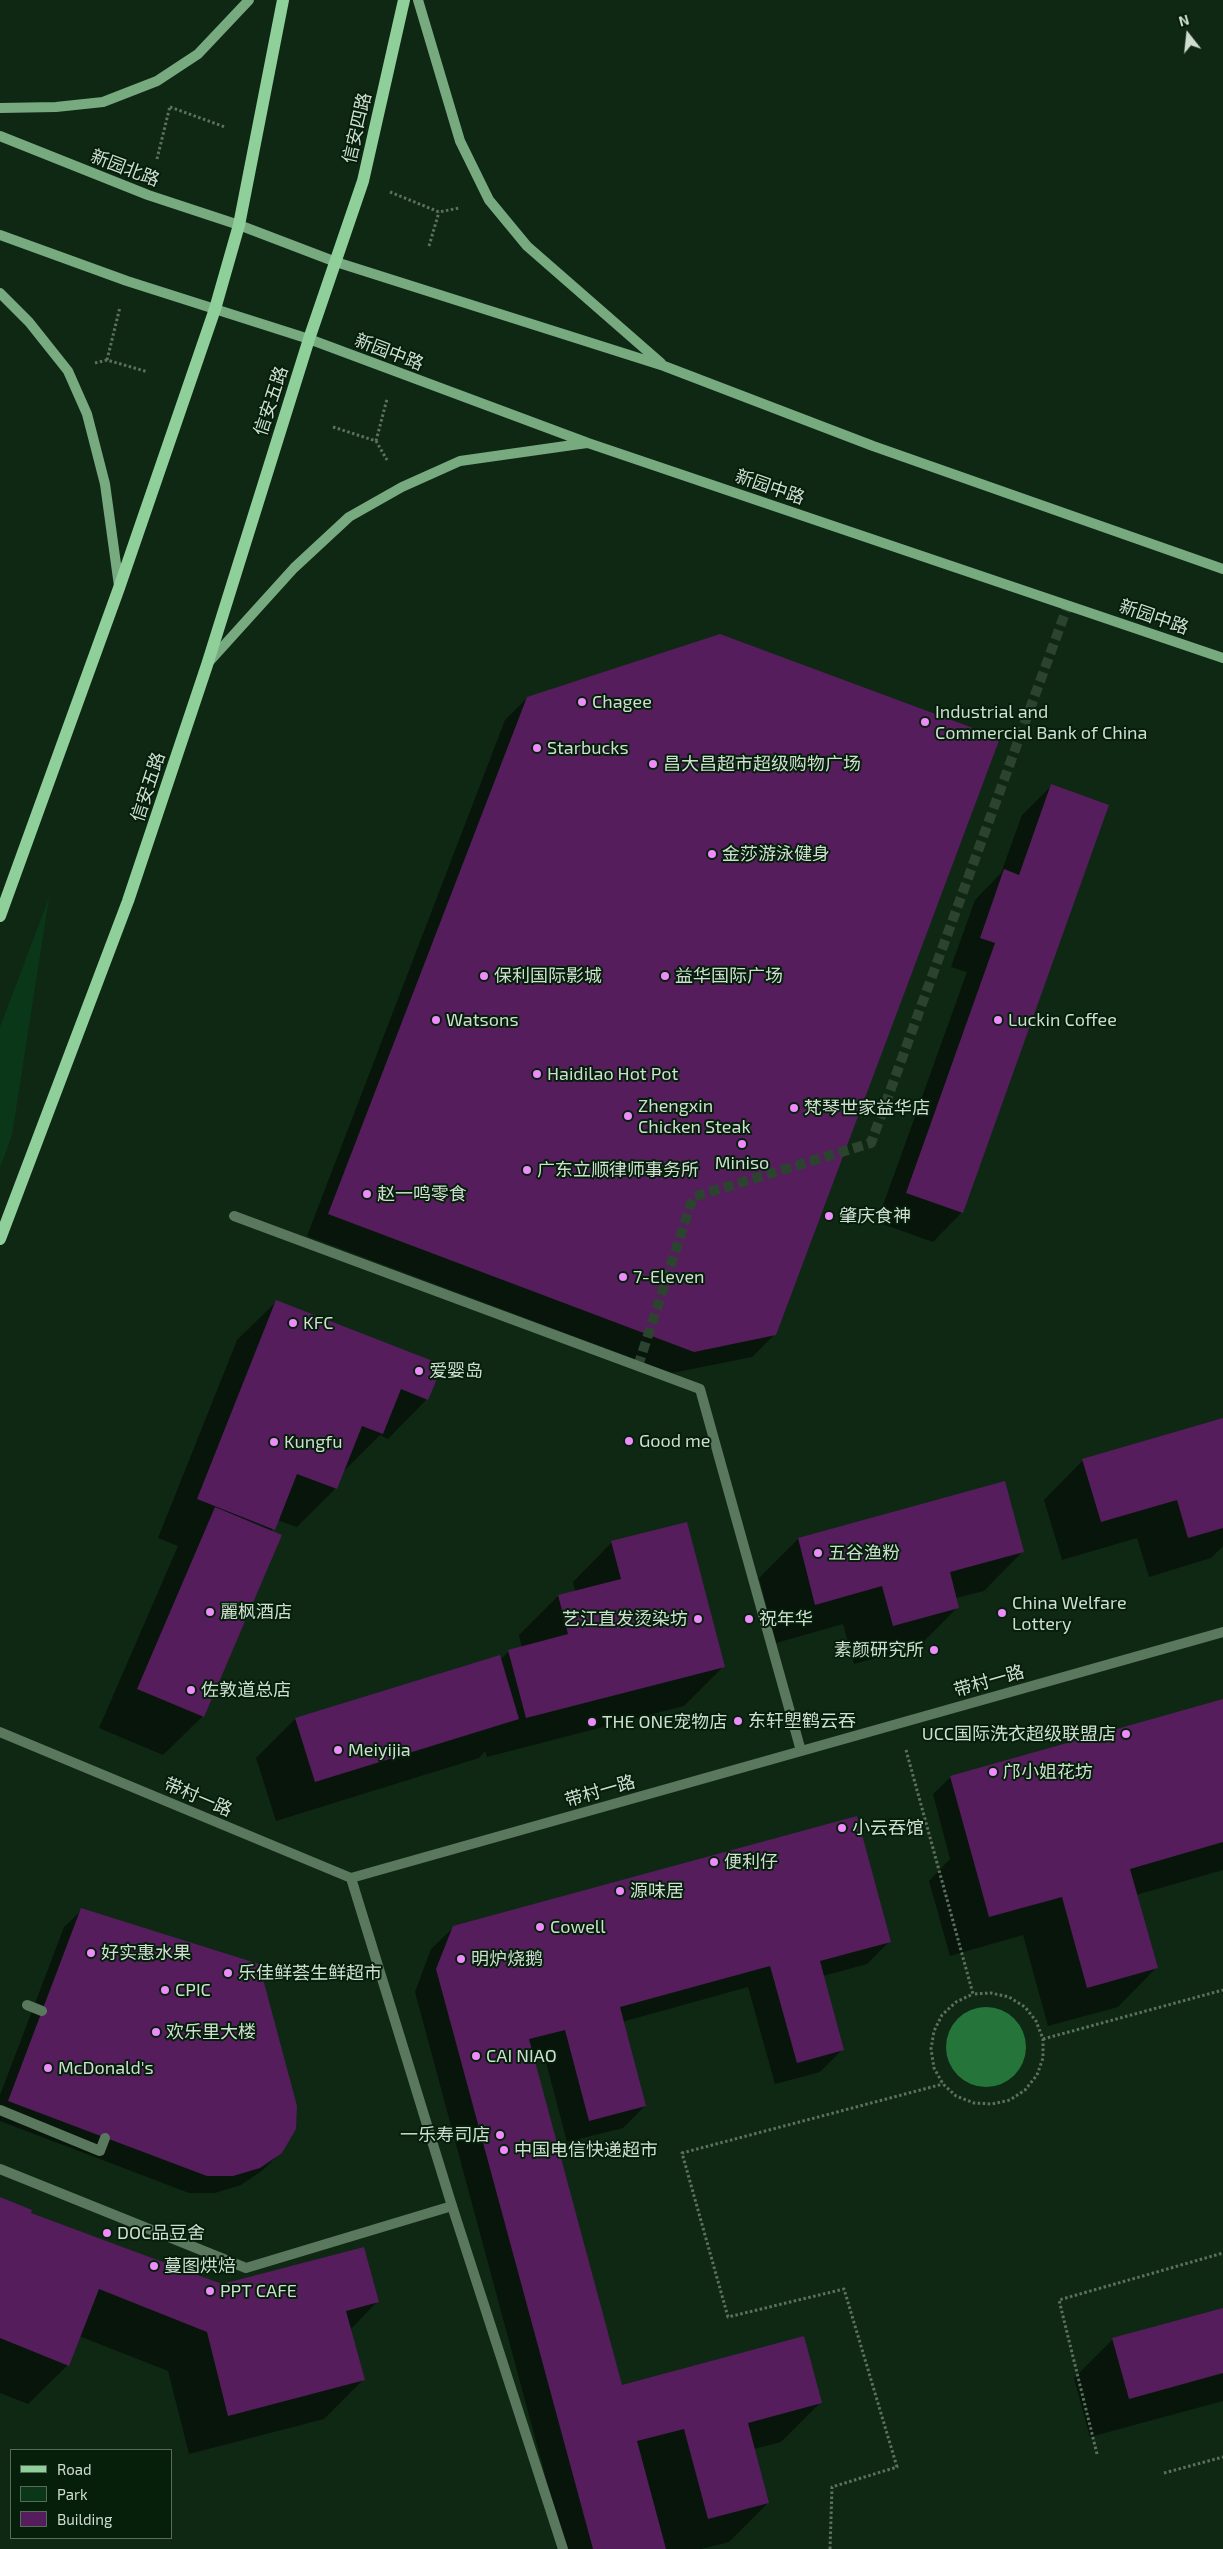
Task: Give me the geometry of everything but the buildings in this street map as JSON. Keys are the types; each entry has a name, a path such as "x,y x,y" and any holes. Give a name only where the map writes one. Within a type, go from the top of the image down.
{"main road":[{"path":"0,108 56,107 103,102 157,81 198,54 250,0"},
{"path":"0,916 119,588 215,309 239,224 283,0"},
{"name":"信安四路","path":"309,339 363,181 404,0"},
{"path":"418,0 460,141 489,200 527,246 664,366"},
{"name":"新园北路","path":"0,136 148,195 239,224 336,262"},
{"path":"0,235 127,281 215,309"},
{"path":"336,262 664,366 873,446 1223,569"},
{"path":"0,293 29,322 68,371 87,414 105,484 119,588"},
{"name":"新园中路","path":"215,309 309,339 588,443 1223,658"},
{"name":"信安五路","path":"0,1239 128,901 207,664 309,339"},
{"path":"207,664 294,568 349,517 402,487 460,461 588,443"}],"street":[{"path":"234,1216 700,1389 801,1751"},
{"name":"带村一路","path":"0,1732 351,1878 1223,1632"},
{"path":"351,1878 452,2206 563,2549"},
{"path":"27,2005 42,2011"},
{"path":"0,2110 100,2151 106,2138"},
{"path":"0,2169 246,2268 452,2206"}],"path":[{"path":"157,159 170,107 225,128"},
{"path":"390,192 439,212 458,208"},
{"path":"429,246 439,212"},
{"path":"107,360 121,304"},
{"path":"87,366 107,360 148,372"},
{"path":"376,441 387,398"},
{"path":"333,427 376,441 387,460"},
{"path":"899,1723 973,1994"},
{"path":"1043,2039 1223,1990"},
{"path":"991,1993 1009,1997 1025,2007 1036,2021 1043,2039 1043,2058 1037,2075 1025,2090 1010,2100 992,2104 974,2103 956,2096 943,2084 934,2068 931,2050 934,2031 942,2015 956,2002 973,1994 991,1993"},
{"path":"830,2549 832,2487 897,2467 844,2289 728,2317 682,2153 943,2084"},
{"path":"1097,2454 1059,2300 1223,2253"},
{"path":"1164,2473 1223,2457"}],"green space":[{"path":"49,898 12,1135 0,1168 0,1027"}],"shaded area":[{"path":"986,2007 1001,2010 1014,2019 1023,2032 1026,2047 1023,2062 1014,2075 1001,2084 986,2087 971,2084 958,2075 949,2062 946,2047 949,2032 958,2019 971,2010"}],"tunnel":[{"path":"638,1366 693,1197 871,1143 1068,605"}],"place":[{"name":"Chagee","path":"582,702"},
{"name":"Industrial and Commercial Bank of China","path":"925,722"},
{"name":"Starbucks","path":"537,748"},
{"name":"昌大昌超市超级购物广场","path":"653,764"},
{"name":"金莎游泳健身","path":"712,854"},
{"name":"保利国际影城","path":"484,976"},
{"name":"益华国际广场","path":"665,976"},
{"name":"Watsons","path":"436,1020"},
{"name":"Luckin Coffee","path":"998,1020"},
{"name":"Haidilao Hot Pot","path":"537,1074"},
{"name":"梵琴世家益华店","path":"794,1108"},
{"name":"Zhengxin Chicken Steak","path":"628,1116"},
{"name":"Miniso","path":"742,1144"},
{"name":"广东立顺律师事务所","path":"527,1170"},
{"name":"赵一鸣零食","path":"367,1194"},
{"name":"肇庆食神","path":"829,1216"},
{"name":"7-Eleven","path":"623,1277"},
{"name":"KFC","path":"293,1323"},
{"name":"爱婴岛","path":"419,1371"},
{"name":"Good me","path":"629,1441"},
{"name":"Kungfu","path":"274,1442"},
{"name":"五谷渔粉","path":"818,1553"},
{"name":"麗枫酒店","path":"210,1612"},
{"name":"China Welfare Lottery","path":"1002,1613"},
{"name":"艺江直发烫染坊","path":"698,1619"},
{"name":"祝年华","path":"749,1619"},
{"name":"素颜研究所","path":"934,1650"},
{"name":"佐敦道总店","path":"191,1690"},
{"name":"东轩塱鹤云吞","path":"738,1721"},
{"name":"THE ONE宠物店","path":"592,1722"},
{"name":"UCC国际洗衣超级联盟店","path":"1126,1734"},
{"name":"Meiyijia","path":"338,1750"},
{"name":"邝小姐花坊","path":"993,1772"},
{"name":"小云吞馆","path":"842,1828"},
{"name":"便利仔","path":"714,1862"},
{"name":"源味居","path":"620,1891"},
{"name":"Cowell","path":"540,1927"},
{"name":"好实惠水果","path":"91,1953"},
{"name":"明炉烧鹅","path":"461,1959"},
{"name":"乐佳鲜荟生鲜超市","path":"228,1973"},
{"name":"CPIC","path":"165,1990"},
{"name":"欢乐里大楼","path":"156,2032"},
{"name":"CAI NIAO","path":"476,2056"},
{"name":"McDonald's","path":"48,2068"},
{"name":"一乐寿司店","path":"500,2135"},
{"name":"中国电信快递超市","path":"504,2150"},
{"name":"DOC品豆舍","path":"107,2233"},
{"name":"蔓图烘焙","path":"154,2266"},
{"name":"PPT CAFE","path":"210,2291"}]}
